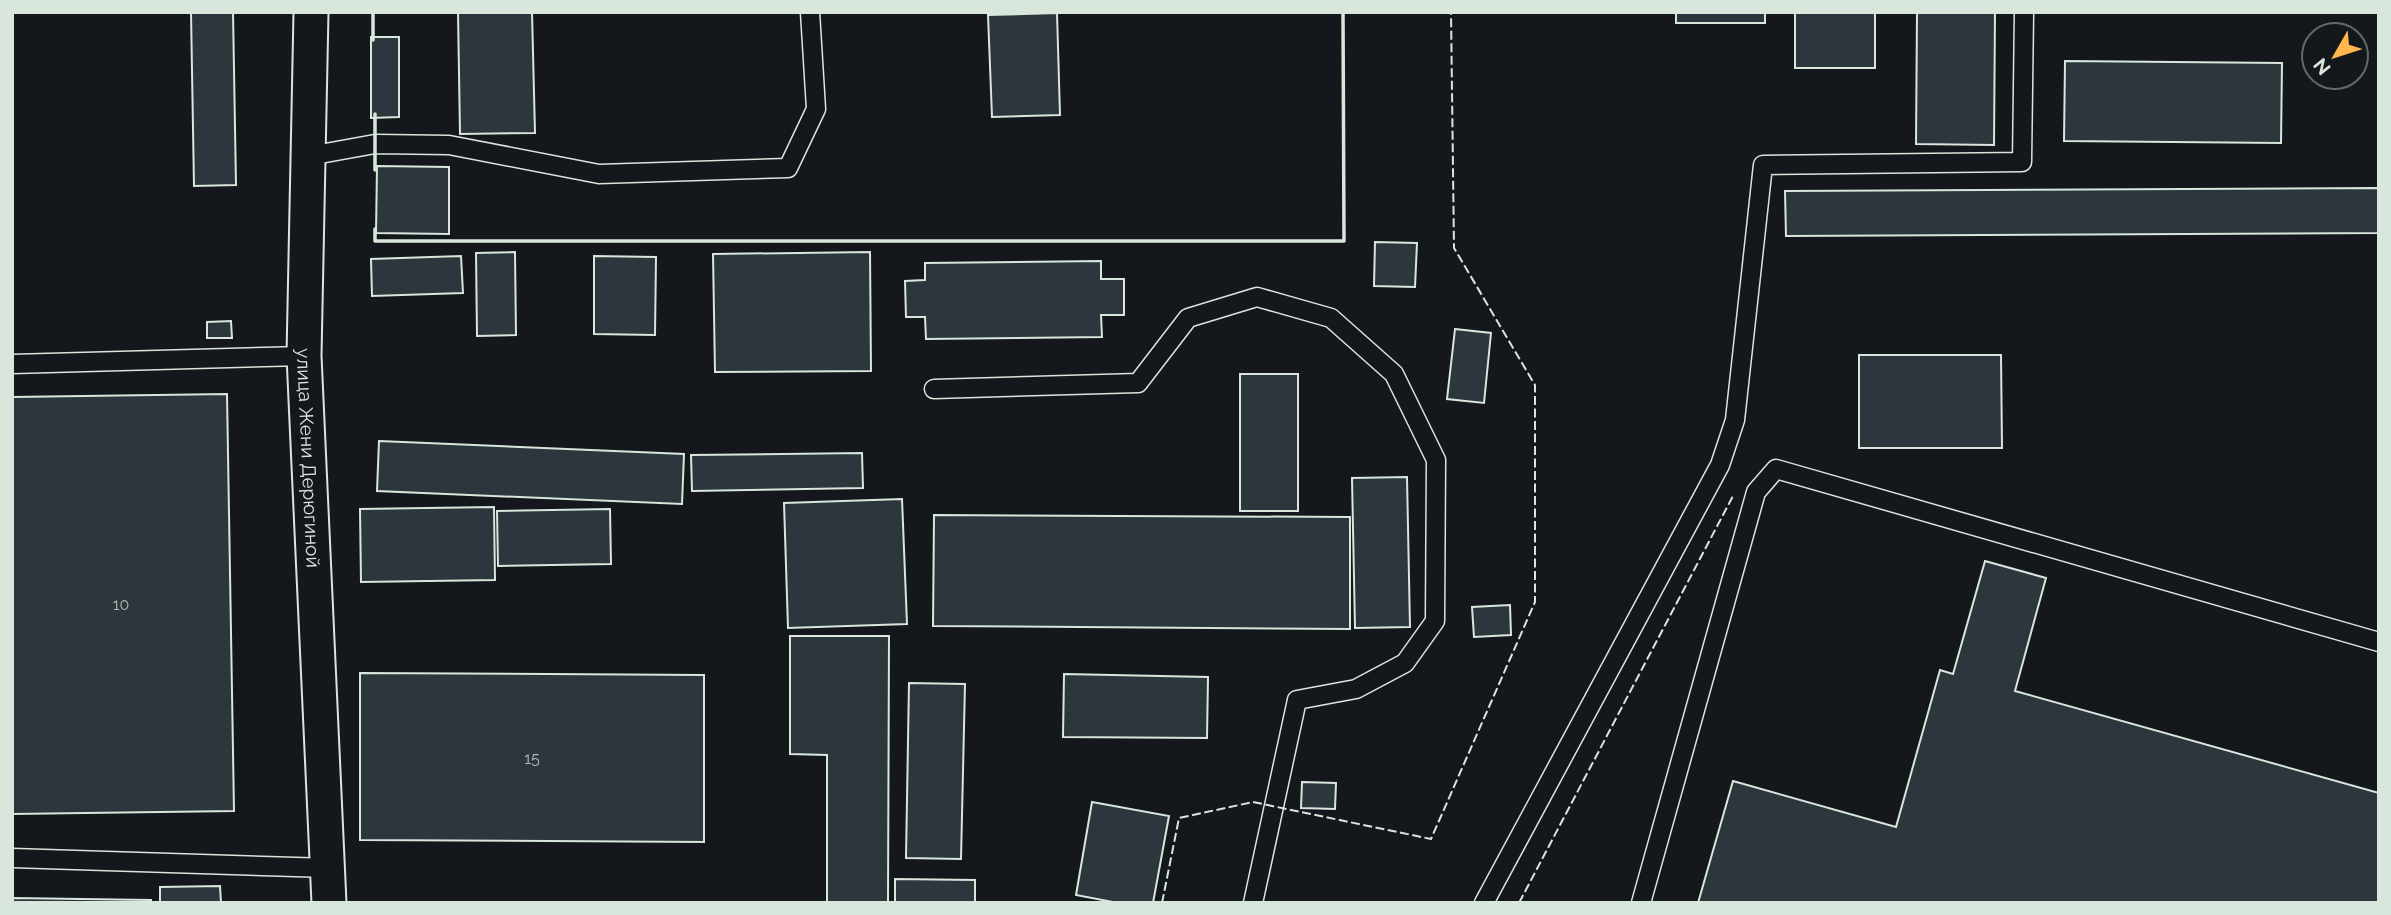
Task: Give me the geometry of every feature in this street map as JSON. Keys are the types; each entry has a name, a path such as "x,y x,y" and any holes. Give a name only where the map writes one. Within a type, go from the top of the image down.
{"street":[{"name":"улица Жени Дерюгиной","path":"311,12 304,356 329,903"}],"lane":[{"path":"309,156 375,144 449,145 599,173 788,168 816,109 810,12"},
{"path":"1484,903 1720,464 1735,419 1763,165 2022,162 2024,12"},
{"path":"934,389 1138,383 1188,318 1257,297 1331,318 1394,374 1436,460 1435,621 1405,663 1356,689 1297,700 1252,903"},
{"path":"12,364 304,356"},
{"path":"1641,903 1756,492 1776,469 2379,642"},
{"path":"12,858 329,868"}],"building":[{"path":"191,12 233,12 236,185 194,186"},
{"path":"458,12 532,12 535,133 460,134"},
{"path":"1676,12 1765,12 1765,23 1676,23"},
{"path":"1795,12 1875,12 1875,68 1795,68"},
{"path":"1917,12 1995,12 1994,145 1916,144"},
{"path":"1057,13 1060,115 992,117 988,15"},
{"path":"371,37 399,37 399,117 371,118"},
{"path":"2065,61 2282,63 2281,143 2064,141"},
{"path":"377,166 449,167 449,234 376,233"},
{"path":"2379,188 2379,233 1786,236 1785,191"},
{"path":"1375,242 1417,243 1415,287 1374,286"},
{"path":"515,252 516,335 477,336 476,253"},
{"path":"870,252 871,371 715,372 713,254"},
{"path":"461,256 463,293 372,296 371,259"},
{"path":"594,256 656,257 655,335 594,334"},
{"path":"1101,261 1101,279 1124,279 1124,315 1101,315 1102,337 926,339 925,317 906,317 905,281 925,280 925,263"},
{"path":"231,321 232,338 207,338 207,322"},
{"path":"1455,329 1491,333 1484,403 1447,399"},
{"path":"1859,355 2001,355 2002,448 1859,448"},
{"path":"1240,374 1298,374 1298,511 1240,511"},
{"path":"227,394 234,811 12,814 12,397"},
{"path":"379,441 684,454 682,504 377,491"},
{"path":"862,453 863,488 692,491 691,455"},
{"path":"1407,477 1410,627 1355,628 1352,478"},
{"path":"902,499 907,624 788,628 784,503"},
{"path":"494,507 495,580 361,582 360,509"},
{"path":"610,509 611,564 498,566 497,511"},
{"path":"934,515 1350,517 1350,629 933,626"},
{"path":"1985,561 2046,578 2015,691 2379,793 2379,903 1698,903 1733,781 1896,827 1940,670 1953,674"},
{"path":"1510,605 1511,635 1474,637 1472,607"},
{"path":"790,636 889,636 888,903 827,903 827,755 790,754"},
{"path":"360,673 704,675 704,842 360,840"},
{"path":"1064,674 1208,677 1207,738 1063,737"},
{"path":"909,683 965,684 961,859 906,858"},
{"path":"1302,782 1336,783 1335,809 1301,808"},
{"path":"1092,802 1169,816 1153,903 1118,903 1076,895"},
{"path":"895,879 975,880 975,903 895,903"},
{"path":"220,886 221,903 160,903 160,887"},
{"path":"12,898 151,900 151,903 12,903"}],"fence":[{"path":"1162,903 1179,818 1253,802 1431,839 1535,602 1535,385 1454,248 1451,12"},
{"path":"1519,903 1734,494"}],"wall":[{"path":"373,12 373,40"},
{"path":"375,229 375,241 1344,241 1343,12"},
{"path":"375,114 375,170"}]}
